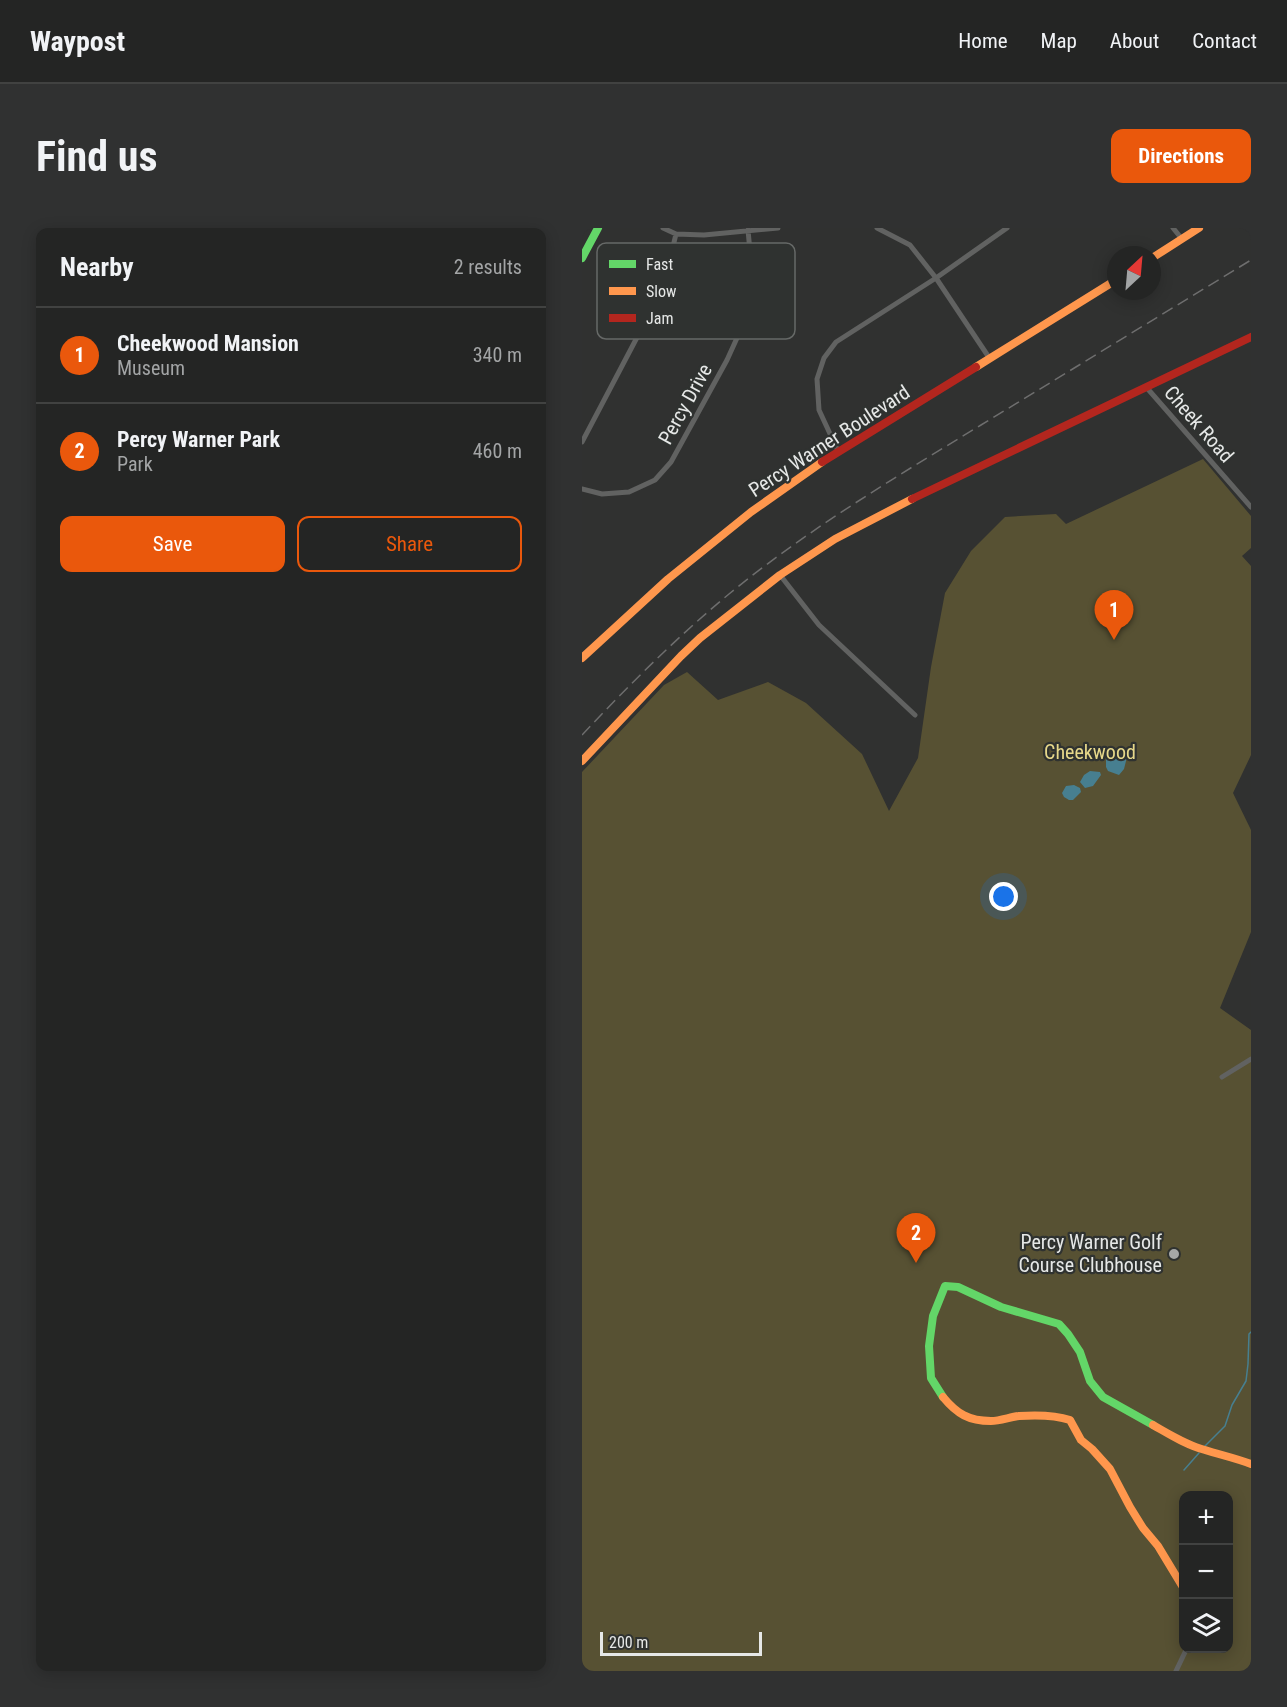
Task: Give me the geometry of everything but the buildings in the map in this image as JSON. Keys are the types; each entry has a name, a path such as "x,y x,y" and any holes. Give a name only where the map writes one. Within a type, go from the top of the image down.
{"street":[{"path":"582,258 597,228"},
{"path":"663,228 676,234 704,235 778,228"},
{"path":"877,228 910,245 936,278 990,359"},
{"path":"838,451 819,410 817,380 824,358 836,342 936,278 1007,228"},
{"path":"1173,228 1182,239"},
{"path":"1161,252 1199,228"},
{"name":"Percy Drive","path":"748,230 749,243"},
{"path":"674,243 676,234"},
{"name":"Percy Warner Boulevard","path":"582,658 668,579 760,505 838,451 1107,286"},
{"path":"582,761 702,636 780,575 835,539 888,510 1050,434 1063,425 1090,415 1251,337"},
{"path":"582,442 636,339"},
{"name":"Percy Drive","path":"582,489 602,494 629,492 655,480 671,462 737,339"},
{"name":"Cheek Road","path":"1147,388 1251,507"},
{"path":"780,575 819,625 915,715"},
{"path":"1222,1077 1251,1059"},
{"path":"1179,1581 1130,1507 1110,1468 1081,1440 1070,1420 1060,1417 1020,1416 992,1421 966,1417 953,1409 940,1393 932,1378 929,1346 933,1316 945,1286 958,1287 1001,1307 1059,1324 1080,1352 1090,1381 1103,1397 1177,1439 1251,1464"},
{"path":"1176,1671 1185,1653"}],"green space":[{"name":"Cheekwood","path":"1203,459 1251,516 1251,548 1242,556 1251,566 1251,755 1233,793 1251,830 1251,932 1220,1008 1251,1030 1251,1671 582,1671 582,772 664,685 687,672 718,700 768,682 806,703 862,754 889,811 918,758 931,667 945,593 971,551 1005,517 1056,514 1066,524"}],"water":[{"path":"1118,753 1127,757 1124,769 1119,775 1108,771 1106,767 1106,758"},
{"path":"1090,771 1100,772 1101,775 1093,786 1085,788 1080,782"},
{"path":"1074,785 1080,788 1081,792 1073,800 1069,800 1062,793 1066,786"}],"waterway":[{"path":"1204,1447 1225,1426 1232,1405 1246,1381 1251,1332"},
{"path":"1184,1470 1199,1453"}],"railway":[{"path":"582,735 690,628 729,594 789,548 884,485 1251,260"}],"traffic: fast":[{"path":"582,258 598,228"},
{"path":"943,1397 931,1378 929,1346 933,1316 945,1286 958,1287 1001,1307 1059,1324 1080,1352 1090,1381 1103,1397 1153,1425"}],"traffic: slow":[{"path":"1161,252 1199,228"},
{"path":"976,367 1107,286"},
{"path":"582,658 668,579 751,512 822,462"},
{"path":"582,761 700,638 780,575 835,539 912,499"},
{"path":"943,1397 953,1408 976,1420 994,1421 1019,1416 1058,1417 1070,1420 1081,1440 1110,1469 1130,1507 1179,1581"},
{"path":"1153,1425 1191,1445 1251,1464"}],"traffic: jam":[{"path":"912,499 1251,337"},
{"path":"822,462 976,367"}],"place":[{"name":"Cheekwood Mansion","path":"1114,640"},
{"name":"Percy Warner Golf Course Clubhouse","path":"1174,1254"},
{"name":"Percy Warner Park","path":"916,1263"}]}
